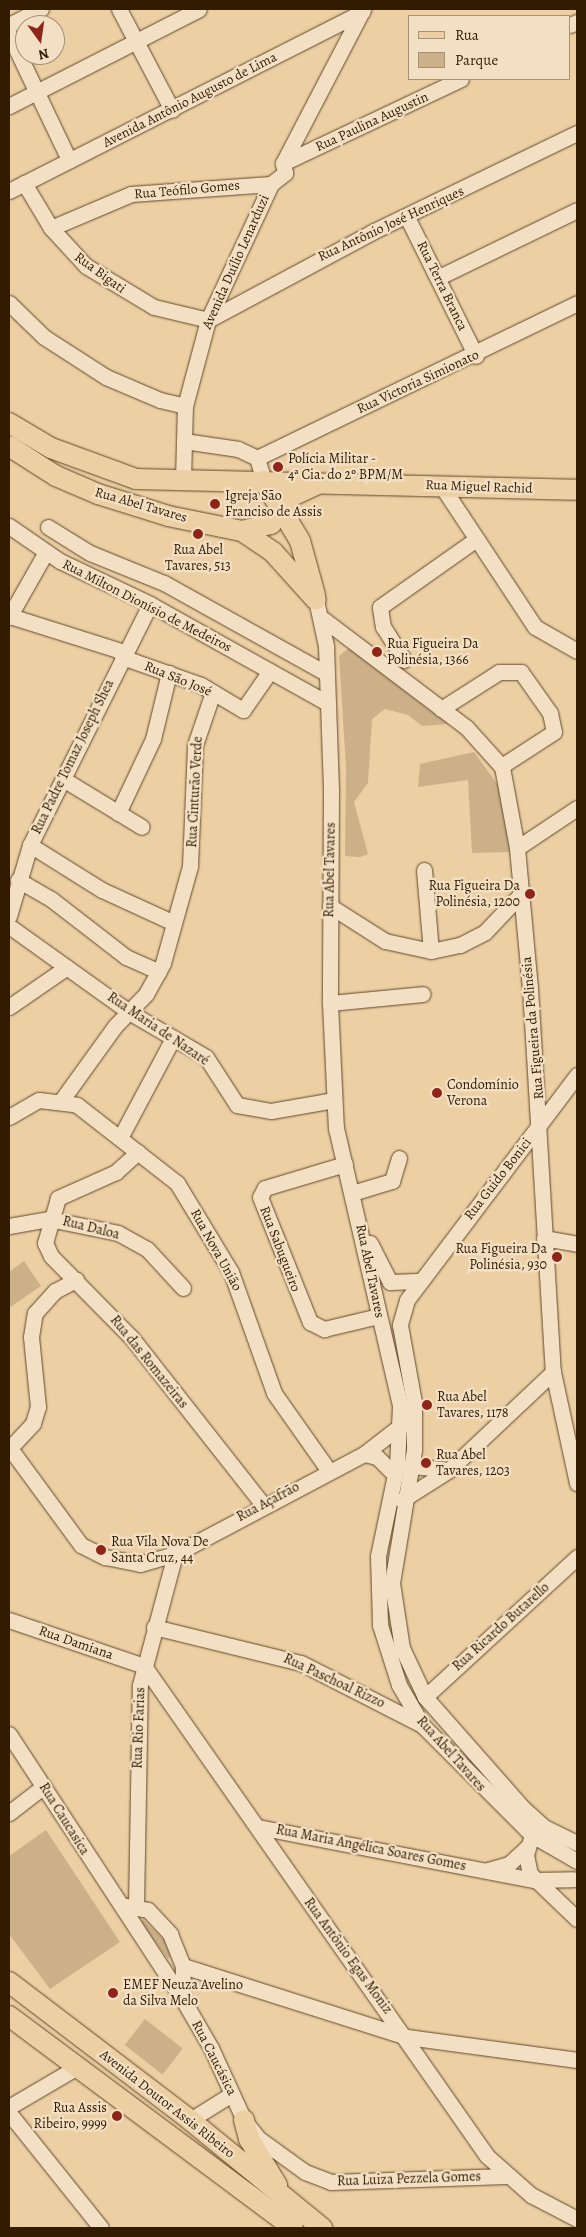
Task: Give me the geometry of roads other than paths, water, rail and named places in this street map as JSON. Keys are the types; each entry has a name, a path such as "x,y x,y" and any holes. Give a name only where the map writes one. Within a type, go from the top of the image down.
{"main road":[{"name":"Rua Abel Tavares","path":"9,423 105,470 136,478 264,481 300,541 316,600"},
{"name":"Rua Abel Tavares","path":"9,446 56,476 98,494 133,506 242,530 273,552 316,600"},
{"path":"98,494 105,470"},
{"path":"133,506 124,492 136,478"},
{"name":"Rua Miguel Rachid","path":"264,481 577,490"},
{"name":"Rua Miguel Rachid","path":"242,530 265,527 281,507 300,490 320,483"},
{"path":"273,552 283,542 300,541"},
{"name":"Avenida Doutor Assis Ribeiro","path":"9,1982 190,2120 322,2228"},
{"name":"Avenida Doutor Assis Ribeiro","path":"9,2016 79,2066 293,2228"},
{"path":"244,2120 249,2139 286,2199"}],"street":[{"path":"120,9 172,110"},
{"path":"9,106 135,38 199,9"},
{"name":"Avenida Antônio Augusto de Lima","path":"9,191 172,110 364,10"},
{"name":"Avenida Duílio Lenarduzi","path":"183,480 185,406 208,320 271,184 285,173 283,163 364,10"},
{"path":"9,25 31,11"},
{"path":"9,34 69,160"},
{"name":"Rua Paulina Augustin","path":"283,163 459,80"},
{"name":"Rua Antônio José Henriques","path":"208,320 407,216 577,133"},
{"name":"Rua Bigati","path":"24,183 51,228 86,266 119,288 154,307 208,320"},
{"name":"Rua Teófilo Gomes","path":"51,228 131,194 271,184"},
{"path":"439,277 577,210"},
{"name":"Rua Terra Branca","path":"407,216 439,277 476,356"},
{"path":"9,303 44,337 106,377 160,400 185,406"},
{"name":"Rua Victoria Simionato","path":"257,458 476,356 577,303"},
{"path":"184,441 238,449 257,458 264,481"},
{"path":"441,485 475,540 535,627 577,651"},
{"path":"9,526 46,552"},
{"path":"48,527 90,553 164,583 326,673"},
{"path":"404,660 383,627 380,607 475,540"},
{"name":"Rua Milton Dionísio de Medeiros","path":"11,609 46,552 150,604 327,703"},
{"name":"Rua Abel Tavares","path":"316,600 323,619 326,646 330,1003 334,1100 345,1164 358,1214 401,1426 395,1475 387,1507 376,1572 380,1625 399,1685 423,1726 530,1841 577,1860"},
{"name":"Rua Padre Tomaz Joseph Shea","path":"9,916 18,880 30,845 123,654 150,604"},
{"name":"Rua São José","path":"11,609 213,692 243,710 270,671"},
{"name":"Rua Figueira da Polinésia","path":"323,619 355,640 441,708 502,766 517,848 522,894 541,1124 544,1238 553,1372 577,1483"},
{"path":"326,646 355,640"},
{"path":"441,708 499,672 516,668 550,713 551,735 506,762"},
{"path":"118,813 153,740 169,673"},
{"name":"Rua Cinturão Verde","path":"61,1101 129,1012 146,994 158,972 174,924 192,854 195,745 213,692"},
{"path":"63,779 142,827"},
{"path":"517,848 577,808"},
{"path":"30,845 102,890 174,924"},
{"path":"424,870 431,951"},
{"path":"18,880 51,899 118,952 158,972"},
{"path":"330,906 385,941 431,951 460,945 485,932 522,894"},
{"name":"Rua Maria de Nazaré","path":"9,926 129,1012 211,1062 230,1098 244,1108 271,1111 334,1100"},
{"path":"9,1007 67,967"},
{"path":"330,1003 423,994"},
{"path":"121,1136 173,1038"},
{"name":"Rua Guido Bonici","path":"417,1281 541,1124 577,1075"},
{"path":"9,1117 39,1100 61,1101"},
{"name":"Rua Nova União","path":"61,1101 92,1113 177,1183 231,1272 274,1393 329,1471"},
{"path":"49,1219 62,1194 116,1172 138,1152"},
{"path":"352,1193 392,1181 399,1158"},
{"name":"Rua Sabugueiro","path":"345,1164 264,1188 260,1197 310,1322 324,1328 378,1316"},
{"path":"358,1214 390,1282 417,1281"},
{"name":"Rua Daloa","path":"9,1226 49,1219 98,1227 132,1240 159,1261 182,1288"},
{"name":"Rua das Romazeiras","path":"49,1219 48,1250 131,1337 263,1505"},
{"path":"544,1238 577,1244"},
{"path":"9,1448 33,1423 38,1407 31,1336 35,1313 55,1291 76,1280"},
{"name":"Rua Abel Tavares","path":"417,1281 400,1325 415,1415 408,1496 395,1552 393,1600 407,1663 425,1697 523,1808 544,1827 577,1843"},
{"path":"387,1507 449,1470 553,1372"},
{"name":"Rua Açafrão","path":"9,1448 68,1532 92,1552 140,1564 175,1554 263,1505 364,1454 415,1415"},
{"path":"364,1454 377,1457 395,1475"},
{"path":"412,1466 449,1470"},
{"name":"Rua Rio Farias","path":"136,1907 138,1709 144,1666 175,1554"},
{"name":"Rua Ricardo Butarello","path":"425,1697 577,1557"},
{"name":"Rua Damiana","path":"9,1620 144,1666"},
{"name":"Rua Paschoal Rizzo","path":"154,1627 301,1663 423,1726"},
{"name":"Rua Antônio Egas Moniz","path":"144,1666 407,2037 467,2129 506,2176 577,2219"},
{"name":"Rua Caucasica","path":"9,1734 44,1786 118,1906 182,1998"},
{"path":"9,1813 44,1786"},
{"name":"Rua Maria Angélica Soares Gomes","path":"258,1827 534,1880 573,1879"},
{"path":"530,1841 526,1861 534,1880 575,1915"},
{"name":"Rua Maria Angélica Soares Gomes","path":"484,1870 509,1864 530,1841"},
{"path":"575,1915 573,1879 577,1860"},
{"path":"118,1906 136,1907 159,1919 170,1934 183,1966 182,1998"},
{"path":"183,1966 407,2037 577,2060"},
{"name":"Rua Caucásica","path":"182,1998 244,2120"},
{"path":"9,2107 79,2066"},
{"path":"190,2120 232,2094"},
{"path":"9,2113 101,2228"},
{"name":"Rua Luiza Pezzela Gomes","path":"244,2120 274,2152 320,2180 346,2183 506,2176"}],"place":[{"name":"Polícia Militar - 4ª Cia. do 2º BPM/M","path":"278,467"},
{"name":"Igreja São Franciso de Assis","path":"215,504"},
{"name":"Rua Abel Tavares, 513","path":"198,534"},
{"name":"Rua Figueira Da Polinésia, 1366","path":"377,652"},
{"name":"Rua Figueira Da Polinésia, 1200","path":"530,894"},
{"name":"Condomínio Verona","path":"437,1093"},
{"name":"Rua Figueira Da Polinésia, 930","path":"557,1257"},
{"name":"Rua Abel Tavares, 1178","path":"427,1405"},
{"name":"Rua Abel Tavares, 1203","path":"426,1463"},
{"name":"Rua Vila Nova De Santa Cruz, 44","path":"101,1550"},
{"name":"EMEF Neuza Avelino da Silva Melo","path":"113,1993"},
{"name":"Rua Assis Ribeiro, 9999","path":"117,2116"}]}
